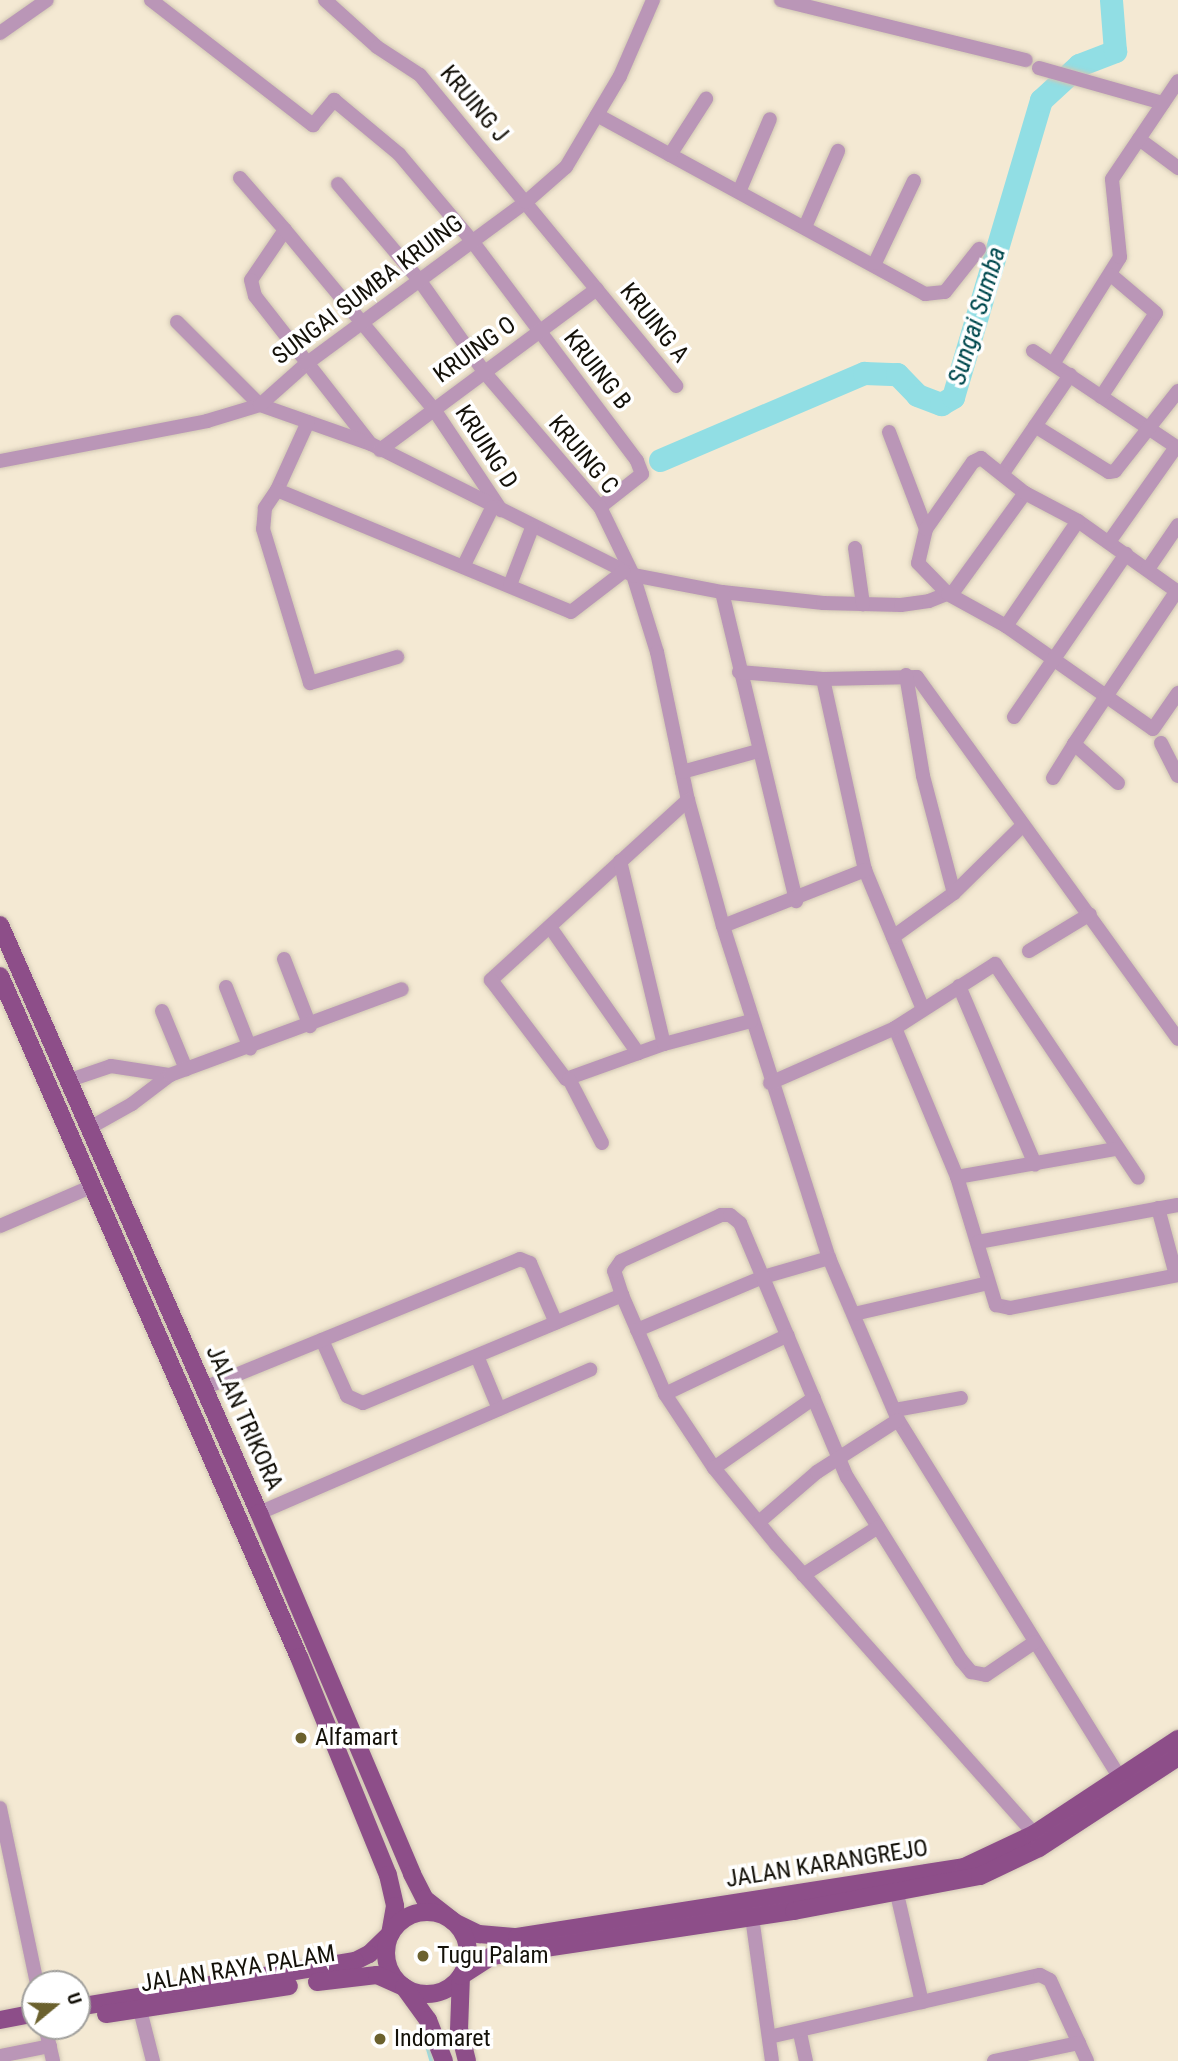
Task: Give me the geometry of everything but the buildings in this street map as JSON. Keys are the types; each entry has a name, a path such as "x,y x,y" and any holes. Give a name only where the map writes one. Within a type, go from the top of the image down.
{"main road":[{"name":"JALAN TRIKORA","path":"0,925 259,1513 415,1881 425,1899 454,1922"},
{"name":"JALAN TRIKORA","path":"0,976 360,1801 393,1892 390,1934"},
{"path":"21,1023 34,1020 38,1010"},
{"path":"39,1066 47,1056 58,1054"},
{"name":"JALAN KARANGREJO","path":"454,1922 479,1934 517,1937 888,1882 964,1867 1034,1833 1178,1739"},
{"name":"JALAN KARANGREJO","path":"461,1976 492,1956 897,1894 995,1870 1039,1848 1178,1757"},
{"path":"404,1987 428,1994 452,1986 461,1976 466,1966 467,1942 454,1922 431,1912 407,1916 390,1934 386,1958 404,1987 428,2020 444,2061"},
{"name":"JALAN RAYA PALAM","path":"91,2005 334,1967 369,1954 390,1934"},
{"name":"JALAN RAYA PALAM","path":"91,2016 361,1974 377,1975 404,1987"},
{"path":"461,1976 459,2030 467,2061"},
{"path":"0,2020 21,2016"},
{"path":"0,2031 21,2027"}],"street":[{"path":"0,33 47,0"},
{"name":"KRUING B","path":"151,0 313,125 334,100 399,154 472,241 620,436 642,474 600,507"},
{"name":"KRUING J","path":"325,0 377,47 420,75 597,289"},
{"name":"SUNGAI SUMBA KRUING","path":"0,461 207,421 260,405 306,364 526,202 566,167 642,33 653,0"},
{"path":"781,0 1032,64 1164,103"},
{"path":"1053,364 1111,275 1121,248 1112,179 1178,81"},
{"path":"670,155 706,99"},
{"path":"597,115 875,263 925,294 938,295 945,292 979,249"},
{"path":"738,192 769,120"},
{"path":"1139,139 1178,168"},
{"path":"805,228 838,151"},
{"name":"KRUING D","path":"240,177 433,408 496,509"},
{"path":"875,263 914,181"},
{"name":"KRUING C","path":"338,184 420,281 485,373 600,507 657,652 688,800 723,926 770,1083 829,1258 897,1415 1120,1778"},
{"path":"285,230 261,261 252,288 306,364 375,447"},
{"path":"1101,397 1156,313 1111,275"},
{"name":"KRUING O","path":"375,447 485,373 597,289"},
{"name":"KRUING A","path":"597,289 676,386"},
{"path":"177,322 260,405 375,447 532,528 628,573 722,592 901,605 948,594 967,575 1025,493"},
{"path":"1033,351 1177,447 1109,542"},
{"path":"1003,473 1070,375"},
{"path":"1035,426 1109,472 1120,468 1152,430 1178,391"},
{"path":"308,422 277,490 265,508 263,529 310,683 397,657"},
{"path":"889,432 926,529"},
{"path":"1053,778 1074,744 1107,696 1178,592 1078,521 1025,493 1003,473 977,458 926,529 918,563 948,594 1006,626 1107,696 1153,729 1178,693"},
{"path":"277,490 464,565 570,612 628,573"},
{"path":"464,565 496,509"},
{"path":"1006,626 1078,521"},
{"path":"1148,569 1178,525"},
{"path":"510,585 532,528"},
{"path":"855,548 863,604"},
{"path":"1014,717 1056,661 1126,554"},
{"path":"722,592 796,901"},
{"path":"739,672 823,679 906,675 923,682 1178,1039"},
{"path":"906,675 923,776 954,893"},
{"path":"823,679 865,870 923,1009"},
{"path":"1161,743 1178,776"},
{"path":"1074,744 1118,783"},
{"path":"682,772 758,751"},
{"path":"688,800 491,980 562,1077 569,1079 664,1044 751,1021"},
{"path":"893,937 954,893 1023,825"},
{"path":"620,862 664,1044"},
{"path":"723,926 796,901 865,870"},
{"path":"1029,951 1090,914"},
{"path":"550,927 638,1053"},
{"path":"284,959 310,1026"},
{"path":"770,1083 895,1028 988,964 999,967 1115,1149 1138,1178"},
{"path":"959,986 1035,1164"},
{"path":"226,987 250,1048"},
{"path":"91,1127 132,1104 170,1075 310,1026 402,989"},
{"path":"162,1011 186,1069"},
{"path":"895,1028 957,1177 996,1305 1010,1308 1177,1275 1157,1208"},
{"path":"69,1080 111,1066 170,1075"},
{"path":"569,1079 602,1143"},
{"path":"957,1177 1115,1149"},
{"path":"0,1226 93,1186"},
{"path":"978,1242 1178,1205"},
{"path":"1034,1833 803,1574 714,1468 665,1394 622,1295 614,1271 617,1263 721,1214 730,1214 740,1223 839,1457 878,1527 971,1672 986,1675 1035,1642"},
{"path":"637,1330 763,1276 829,1258"},
{"path":"204,1388 520,1259 530,1263 556,1323"},
{"path":"854,1314 988,1283"},
{"path":"322,1340 347,1396 358,1404 622,1295"},
{"path":"665,1394 788,1335"},
{"path":"477,1356 499,1409"},
{"path":"259,1513 590,1370"},
{"path":"714,1468 814,1398"},
{"path":"759,1522 839,1457 897,1415 961,1398"},
{"path":"803,1574 878,1527"},
{"path":"0,1808 34,1970"},
{"path":"897,1894 922,2002"},
{"path":"752,1917 772,2061"},
{"path":"769,2037 800,2033 1040,1975 1050,1980 1087,2061"},
{"path":"140,2010 153,2061"},
{"path":"800,2033 806,2061"},
{"path":"994,2061 1079,2043"},
{"path":"0,2056 52,2054"}],"waterway":[{"name":"Sungai Sumba","path":"660,460 864,373 897,374 917,395 941,404 953,397 1041,100 1079,65 1115,51 1111,0"},
{"path":"423,2030 432,2061"}],"place":[{"name":"Alfamart","path":"301,1738"},
{"name":"Tugu Palam","path":"423,1956"},
{"name":"Indomaret","path":"380,2039"}]}
